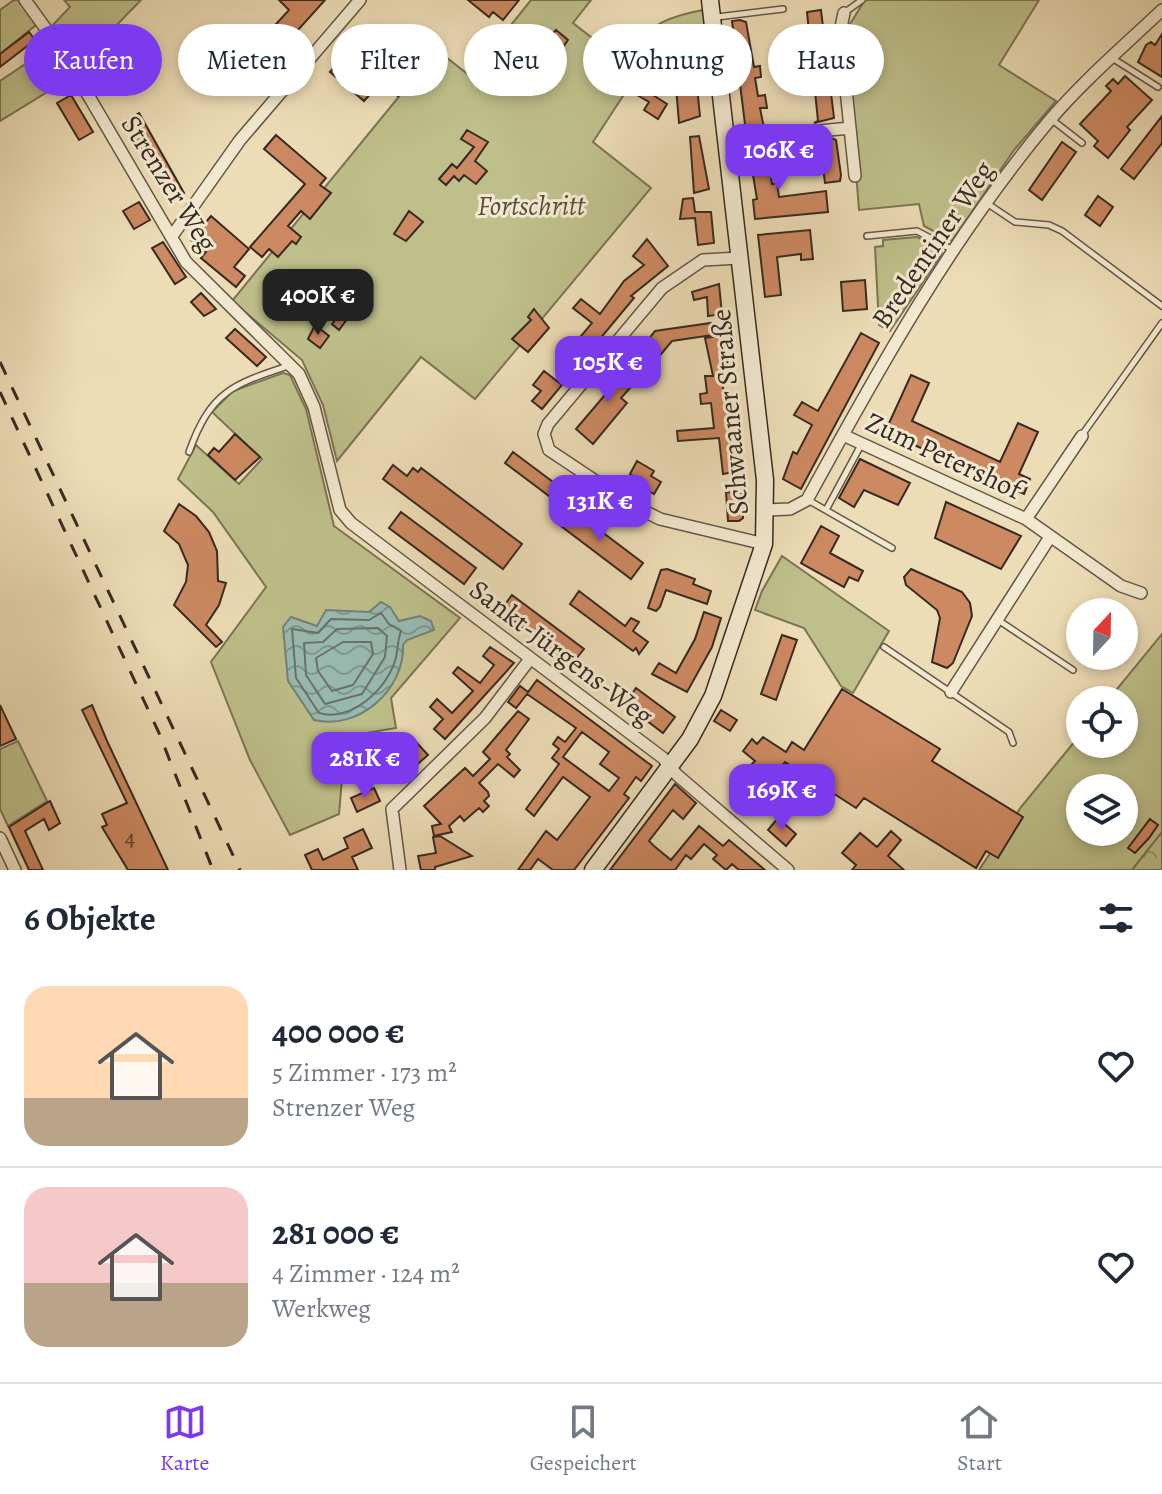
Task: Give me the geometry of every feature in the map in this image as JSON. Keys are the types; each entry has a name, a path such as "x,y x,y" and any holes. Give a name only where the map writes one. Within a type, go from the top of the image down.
{"main road":[{"name":"Schwaaner Straße","path":"593,870 670,767 713,696 764,544 766,510 711,9"}],"street":[{"name":"Strenzer Weg","path":"25,0 64,54 186,262 211,290 292,365 314,407 327,463"},
{"path":"172,236 240,140 360,0"},
{"name":"Bredentiner Weg","path":"807,500 904,325 987,203 1051,119 1162,10"},
{"path":"844,13 840,32 855,176"},
{"path":"727,140 850,128"},
{"path":"740,258 703,260 662,288 548,424 544,434 549,450 630,504 660,519 764,544"},
{"name":"Zum Petershof","path":"843,435 1026,519 1121,586 1141,593"},
{"name":"Zum Petershof","path":"1026,519 1082,436"},
{"name":"Sankt-Jürgens-Weg","path":"327,463 340,510 351,523 670,767 788,870"},
{"path":"766,510 790,509 807,500"},
{"path":"951,692 1050,537"},
{"path":"400,870 392,809 485,718 530,659"},
{"path":"0,838 15,870"}],"lane":[{"path":"844,13 862,0"},
{"path":"711,9 783,9"},
{"path":"1112,58 1158,87"},
{"path":"1051,119 1082,143"},
{"path":"987,203 1015,222 1049,225 1062,231 1162,306"},
{"path":"867,236 917,231 954,250"},
{"path":"1082,436 1162,323"},
{"path":"189,452 210,409 230,387 292,365"},
{"path":"826,510 862,444"},
{"path":"807,500 892,548"},
{"path":"997,620 1066,665"},
{"path":"884,647 1009,732 1013,743"}],"green space":[{"path":"18,0 35,24 24,24 24,35 0,54 0,10"},
{"path":"64,0 141,0 118,24 54,24 70,7"},
{"name":"Fortschritt","path":"531,0 591,0 573,23 583,31 583,96 623,96 593,142 651,188 475,399 421,357 337,461 323,405 302,360 232,301 399,96 448,96 448,59 464,71 464,96 567,96 567,24 512,24"},
{"path":"865,0 1039,0 999,65 1056,101 1014,150 952,241 924,226 919,204 859,210 850,96 884,96 884,24 850,24"},
{"name":"Fortschritt","path":"703,10 705,24 660,24 676,17"},
{"path":"24,65 24,96 41,96 0,121 0,81"},
{"path":"917,237 941,249 942,254 890,331 879,325 875,247 883,246 883,240"},
{"path":"283,373 290,375 306,409 334,526 460,618 391,698 396,728 361,734 343,767 339,814 290,835 250,760 211,662 266,587 213,512 178,479 196,445 239,484 262,459 212,412 233,391"},
{"path":"782,556 889,631 853,693 841,686 804,628 755,610"},
{"path":"1162,634 1162,832 1132,870 979,870 1021,807 1066,752 1066,758 1138,758 1138,686 1119,686 1133,670 1138,670 1138,663"},
{"path":"18,741 47,801 8,826 0,809 0,749"},
{"path":"1162,832 1162,870 1132,870"}],"water":[{"path":"381,602 390,607 399,621 420,616 431,621 434,630 407,640 403,645 402,661 396,677 376,703 347,719 331,722 314,720 288,681 283,627 291,617 317,626 326,610 369,612"}],"building":[{"path":"279,0 325,0 303,24 276,24 289,10"},
{"path":"468,0 519,0 503,20 493,12 489,17"},
{"path":"821,10 823,24 808,24 807,12"},
{"path":"740,20 746,24 732,24 732,21"},
{"path":"1162,34 1162,77 1138,62 1146,45 1151,42 1155,45"},
{"path":"24,36 24,48 0,67 0,54"},
{"path":"752,56 754,67 760,66 761,77 755,78 758,96 765,95 767,108 760,108 764,128 746,128 741,96 752,96"},
{"path":"1125,76 1152,100 1127,127 1130,130 1108,158 1094,146 1098,141 1080,124 1111,91 1106,86 1113,79 1118,84"},
{"path":"72,96 93,132 79,140 57,103"},
{"path":"639,96 654,96 667,104 658,119 644,110 649,102"},
{"path":"677,96 698,96 700,116 679,123"},
{"path":"815,96 831,96 834,118 814,123 818,121"},
{"path":"139,113 184,193 172,200 125,121"},
{"path":"1162,116 1162,143 1134,179 1121,169"},
{"path":"467,130 488,142 475,161 487,171 476,184 464,175 459,181 454,176 446,185 439,179 452,164 457,168 474,147 461,139"},
{"path":"276,135 326,178 320,185 331,193 310,219 301,211 288,226 301,237 296,244 292,241 278,257 269,249 262,257 250,247 305,184 264,149"},
{"path":"699,136 709,189 694,193 690,137"},
{"path":"812,140 836,140 841,175 840,181 825,183 822,160 814,161"},
{"path":"1062,142 1076,152 1042,200 1029,190"},
{"path":"766,145 772,184 777,183 779,197 826,191 828,212 755,219 753,200 757,199 749,151 751,146"},
{"path":"1098,196 1113,207 1100,226 1085,215"},
{"path":"693,198 695,212 711,212 714,243 698,245 695,218 680,219 683,199"},
{"path":"139,202 150,220 134,229 123,211"},
{"path":"409,211 423,222 406,241 394,234"},
{"path":"211,216 249,249 234,267 245,276 236,287 201,258 206,252 191,240"},
{"path":"810,230 813,259 801,260 801,254 777,257 781,295 765,297 758,235"},
{"path":"647,239 668,266 631,296 634,298 589,352 576,342 592,323 573,308 581,299 600,314 624,281 644,265 633,256"},
{"path":"163,242 186,277 175,284 152,248"},
{"path":"865,280 867,309 843,311 841,282"},
{"path":"719,284 722,314 708,316 707,297 694,300 692,292"},
{"path":"201,293 216,309 204,316 191,302"},
{"path":"340,299 353,311 339,330 332,324 340,314 333,308"},
{"path":"534,309 549,328 528,352 512,339 531,320 528,317"},
{"path":"711,323 713,335 672,341 657,359 642,347 655,331"},
{"path":"315,325 329,336 320,348 308,339"},
{"path":"235,329 266,357 257,366 226,338"},
{"path":"861,333 879,343 801,489 783,479 793,452 797,454 812,425 794,415 802,402 818,411"},
{"path":"720,336 725,339 728,370 721,371 724,395 732,397 735,427 729,427 739,471 723,474 719,438 678,441 677,431 714,428 711,403 701,404 700,394 707,393 705,376 713,376 705,338"},
{"path":"621,363 639,378 621,398 627,403 593,444 576,429 610,389 604,384"},
{"path":"544,371 562,385 542,409 532,401 541,391 533,385"},
{"path":"911,375 929,383 912,421 1000,462 1018,423 1038,432 1019,474 1030,479 1024,494 885,432"},
{"path":"235,434 260,457 235,480 208,455 214,448 219,452"},
{"path":"513,452 557,485 549,496 505,463"},
{"path":"860,459 910,483 898,505 864,490 854,507 839,498"},
{"path":"637,461 654,471 651,476 661,482 654,494 644,488 646,484 630,474"},
{"path":"393,465 407,476 413,468 418,472 421,468 522,544 503,569 383,479"},
{"path":"726,492 742,494 743,518 739,521 728,521"},
{"path":"946,502 1021,536 1001,569 935,538"},
{"path":"179,504 196,516 209,532 217,551 218,581 226,583 219,605 206,625 222,642 216,647 174,605 186,582 188,565 179,544 164,531"},
{"path":"569,507 643,563 631,579 557,523"},
{"path":"401,512 476,568 464,584 389,528"},
{"path":"821,526 839,536 830,553 863,571 858,581 849,577 844,587 801,563"},
{"path":"667,569 695,579 693,584 711,591 707,604 666,590 656,611 648,608 661,570"},
{"path":"911,569 962,592 970,603 972,616 953,663 947,668 932,662 940,618 937,610 906,585 904,577"},
{"path":"579,591 625,626 631,618 639,622 633,631 648,642 639,654 636,648 633,651 570,604"},
{"path":"512,595 584,649 572,664 500,611"},
{"path":"704,612 721,618 712,647 687,692 652,674 659,663 676,673 695,639"},
{"path":"782,635 797,640 776,700 761,694"},
{"path":"490,647 514,663 445,739 434,729 443,719 430,707 437,699 452,713 473,691 453,673 458,667 480,683 494,665 483,656"},
{"path":"537,680 652,766 641,781 636,777 624,794 629,798 574,870 553,870 538,859 530,870 518,870 546,831 557,840 590,797 563,777 534,816 526,809 559,764 552,758 559,749 553,744 558,737 565,742 576,728 527,694 516,708 508,702 520,686 528,692","holes":["582,732 609,752 600,764 619,778 609,791 563,757"]},
{"path":"636,688 675,717 663,733 625,704"},
{"path":"842,689 940,749 932,761 1023,817 998,858 986,851 976,868 864,798 856,808 785,762 769,781 751,765 755,761 743,751 752,739 757,744 763,737 786,752 792,742 804,750"},
{"path":"0,705 16,739 0,746"},
{"path":"92,705 168,870 128,870 102,827 107,825 102,814 127,803 82,710"},
{"path":"721,710 737,720 730,731 714,721"},
{"path":"518,711 529,719 506,750 510,754 507,757 520,770 514,777 498,764 479,783 488,792 489,796 484,801 489,806 483,812 479,808 464,821 460,816 449,826 452,832 434,836 432,826 441,824 424,806 465,768 473,776 490,759 483,752"},
{"path":"416,742 428,755 404,776 393,766"},
{"path":"366,758 376,777 366,782 357,763"},
{"path":"675,784 696,803 683,819 673,810 649,841 654,846 671,860 699,826 723,846 729,840 765,870 739,870 732,864 726,870 713,859 717,855 704,844 691,859 686,855 675,870 610,870"},
{"path":"374,788 380,801 357,812 351,798"},
{"path":"50,801 60,823 49,830 44,819 25,831 43,870 29,870 9,827"},
{"path":"778,818 796,834 786,846 768,830"},
{"path":"1150,819 1158,825 1135,853 1128,848 1138,846 1138,835"},
{"path":"363,829 372,848 352,857 358,870 312,870 305,855 318,849 323,860 348,848 344,838"},
{"path":"891,831 901,840 888,856 904,870 852,870 856,865 842,853 860,833 877,847"},
{"path":"440,836 472,856 435,867 435,870 421,870 418,856 436,853 433,837"}],"railway":[{"path":"0,362 240,870"},
{"path":"0,392 159,733 213,870"}]}
